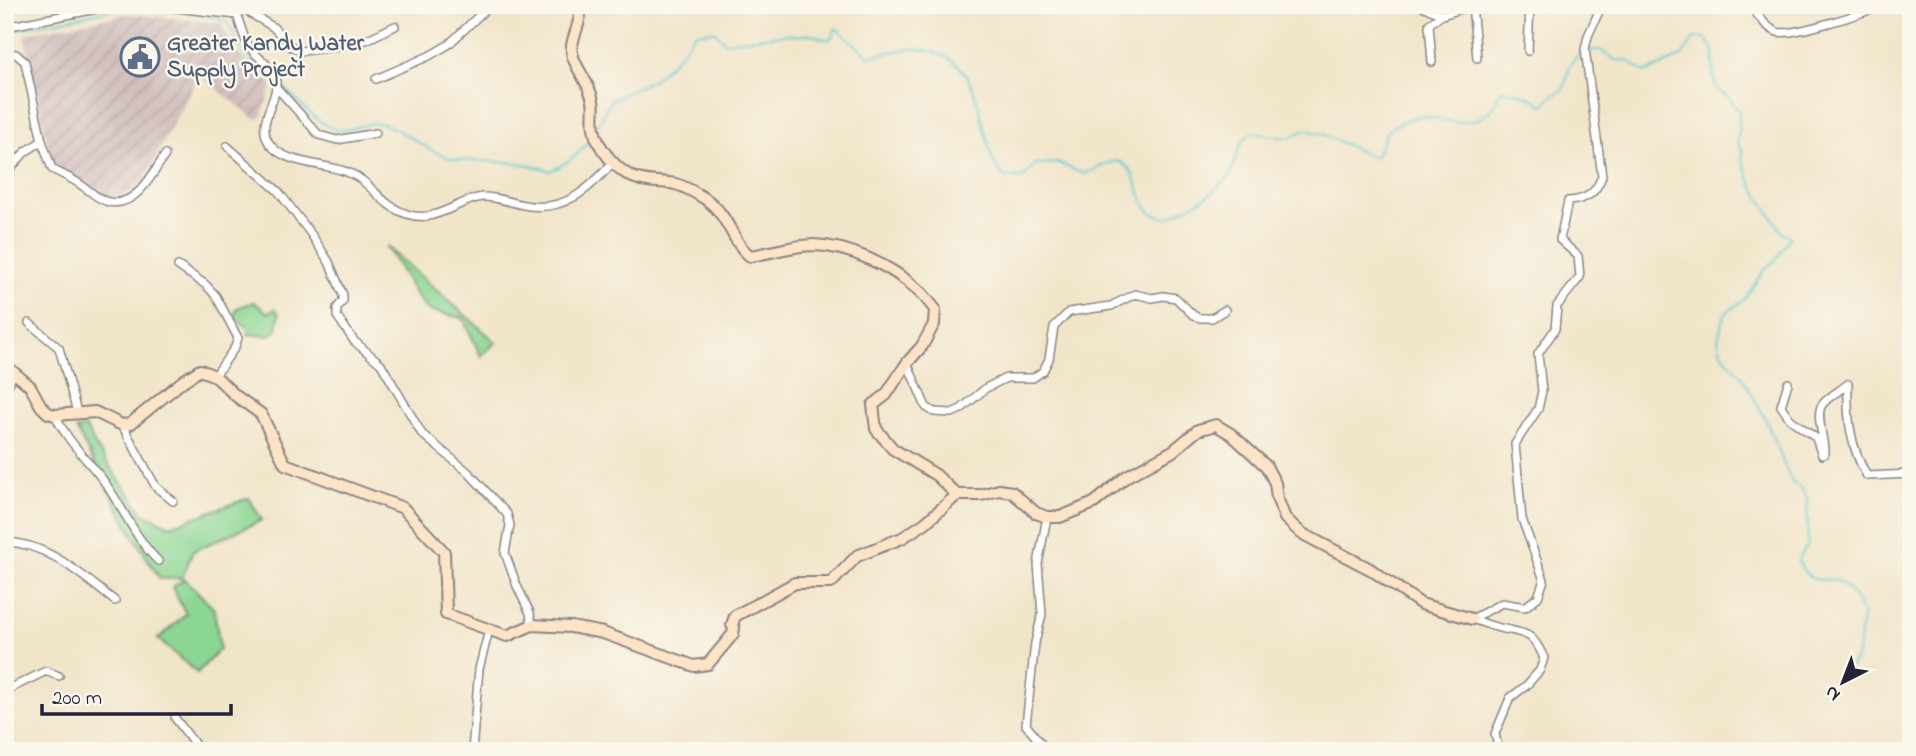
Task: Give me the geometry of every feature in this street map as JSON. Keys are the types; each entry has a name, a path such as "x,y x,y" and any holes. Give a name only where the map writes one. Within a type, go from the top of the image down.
{"street":[{"path":"5,27 117,5"},
{"path":"152,5 240,9 273,27 292,47 300,51 321,50 366,40 395,26"},
{"path":"376,79 448,45 490,5"},
{"path":"579,5 582,15 572,47 572,56 585,78 593,102 594,129 598,140 613,162 631,177 677,184 705,199 724,217 741,249 750,256 812,245 840,248 904,279 918,289 935,309 934,324 922,346 906,363 886,395 873,405 876,429 893,449 936,475 957,495"},
{"path":"1420,5 1442,15"},
{"path":"1528,51 1530,5"},
{"path":"1472,620 1502,603 1525,607 1538,597 1544,580 1522,519 1515,444 1538,409 1542,391 1538,354 1555,329 1557,306 1580,276 1578,256 1560,240 1568,201 1581,200 1597,191 1602,176 1585,50 1588,36 1603,7 1583,5"},
{"path":"1750,5 1768,27 1781,33 1854,16 1883,5"},
{"path":"1852,5 1854,16"},
{"path":"1432,62 1429,24 1442,15 1473,6 1477,58"},
{"path":"240,9 248,46 274,71 276,87 264,132 271,145 294,160 348,172 365,183 389,207 410,216 429,216 471,199 486,197 547,208 568,202 597,181 613,162"},
{"path":"5,53 16,54 25,62 42,141 52,169 81,184 97,198 111,203 120,202 136,194 165,155"},
{"path":"276,87 319,135 337,139 376,133"},
{"path":"5,175 25,152 42,141"},
{"path":"227,146 278,191 311,234 329,262 343,295 343,301 337,308 337,316 354,341 381,363 422,434 468,472 507,514 510,525 505,554 532,625"},
{"path":"178,266 206,285 216,296 237,338 235,348 215,376"},
{"path":"906,363 926,407 934,412 952,413 961,409 986,388 1006,378 1033,378 1044,371 1049,359 1054,327 1069,312 1111,306 1135,294 1152,298 1176,298 1192,315 1200,318 1212,317 1225,310"},
{"path":"29,323 59,348 76,412"},
{"path":"10,368 30,386 48,413 55,415 94,412 122,425 130,424 200,370 215,376 261,414 285,464 403,508 444,552 446,614 507,636 532,625 571,627 603,633 694,666 708,664 733,634 735,617 795,583 831,583 857,556 902,538 925,523 957,495 981,495 999,489 1012,492 1036,513 1047,517 1060,517 1094,503 1127,476 1173,451 1198,430 1216,425 1231,434 1266,466 1275,483 1277,498 1285,518 1301,533 1370,569 1421,604 1499,628 1523,632 1539,645 1544,658 1540,670 1510,698 1495,734 1499,751"},
{"path":"5,394 10,368"},
{"path":"1788,383 1781,406 1790,419 1816,438 1822,455 1825,440 1818,417 1822,404 1848,384 1850,428 1858,461 1867,476 1911,474"},
{"path":"55,415 63,433 103,481 144,546 159,561"},
{"path":"122,425 156,487 173,501"},
{"path":"1047,517 1038,564 1042,614 1035,643 1026,725 1047,751"},
{"path":"5,542 34,548 57,557 115,601"},
{"path":"472,751 479,669 489,629"},
{"path":"5,691 46,671 59,676"},
{"path":"175,718 200,751"}],"shaded area":[{"name":"Greater Kandy Water Supply Project","path":"127,14 221,23 235,51 272,86 261,118 255,119 202,77 197,78 143,182 129,194 107,199 71,173 52,165 24,34"}],"green space":[{"path":"386,246 496,342 481,356 463,318 430,311 421,303"},
{"path":"254,302 268,313 275,309 279,314 277,330 269,336 248,334 248,328 234,318 237,308"},
{"path":"86,428 96,447 143,513 170,526 249,498 262,520 193,551 182,578 160,579 76,429"},
{"path":"185,579 214,609 220,649 197,673 158,639 186,614 172,587"}],"waterway":[{"path":"5,32 120,8 159,9 207,15 228,23 243,53 272,78"},
{"path":"598,126 610,101 654,79 681,53 695,33 714,31 725,42 790,34 810,34 828,40 836,28 869,56 917,49 935,52 960,68 974,92 993,160 1005,177 1023,178 1035,164 1058,163 1084,174 1118,161 1131,171 1147,207 1154,214 1168,218 1209,195 1225,181 1234,167 1243,141 1252,133 1289,138 1305,130 1322,134 1373,157 1376,156 1387,131 1398,124 1422,116 1455,122 1474,120 1490,111 1500,91 1517,92 1543,105 1564,87 1571,63 1582,52"},
{"path":"1587,50 1600,50 1645,72 1682,56 1694,39 1704,37 1714,50 1713,72 1716,89 1729,98 1739,111 1738,142 1752,185 1782,232 1790,237 1776,260 1765,269 1744,300 1727,312 1718,340 1721,352 1743,378 1765,418 1792,483 1800,487 1807,498 1808,544 1798,561 1800,565 1811,577 1834,580 1844,586 1863,614 1859,647 1850,667"},
{"path":"280,84 316,118 332,128 345,130 381,123 438,154 454,159 515,163 550,171 574,157 592,137"},
{"path":"5,322 11,324"}],"place":[{"name":"Greater Kandy Water Supply Project","path":"140,57"}]}
